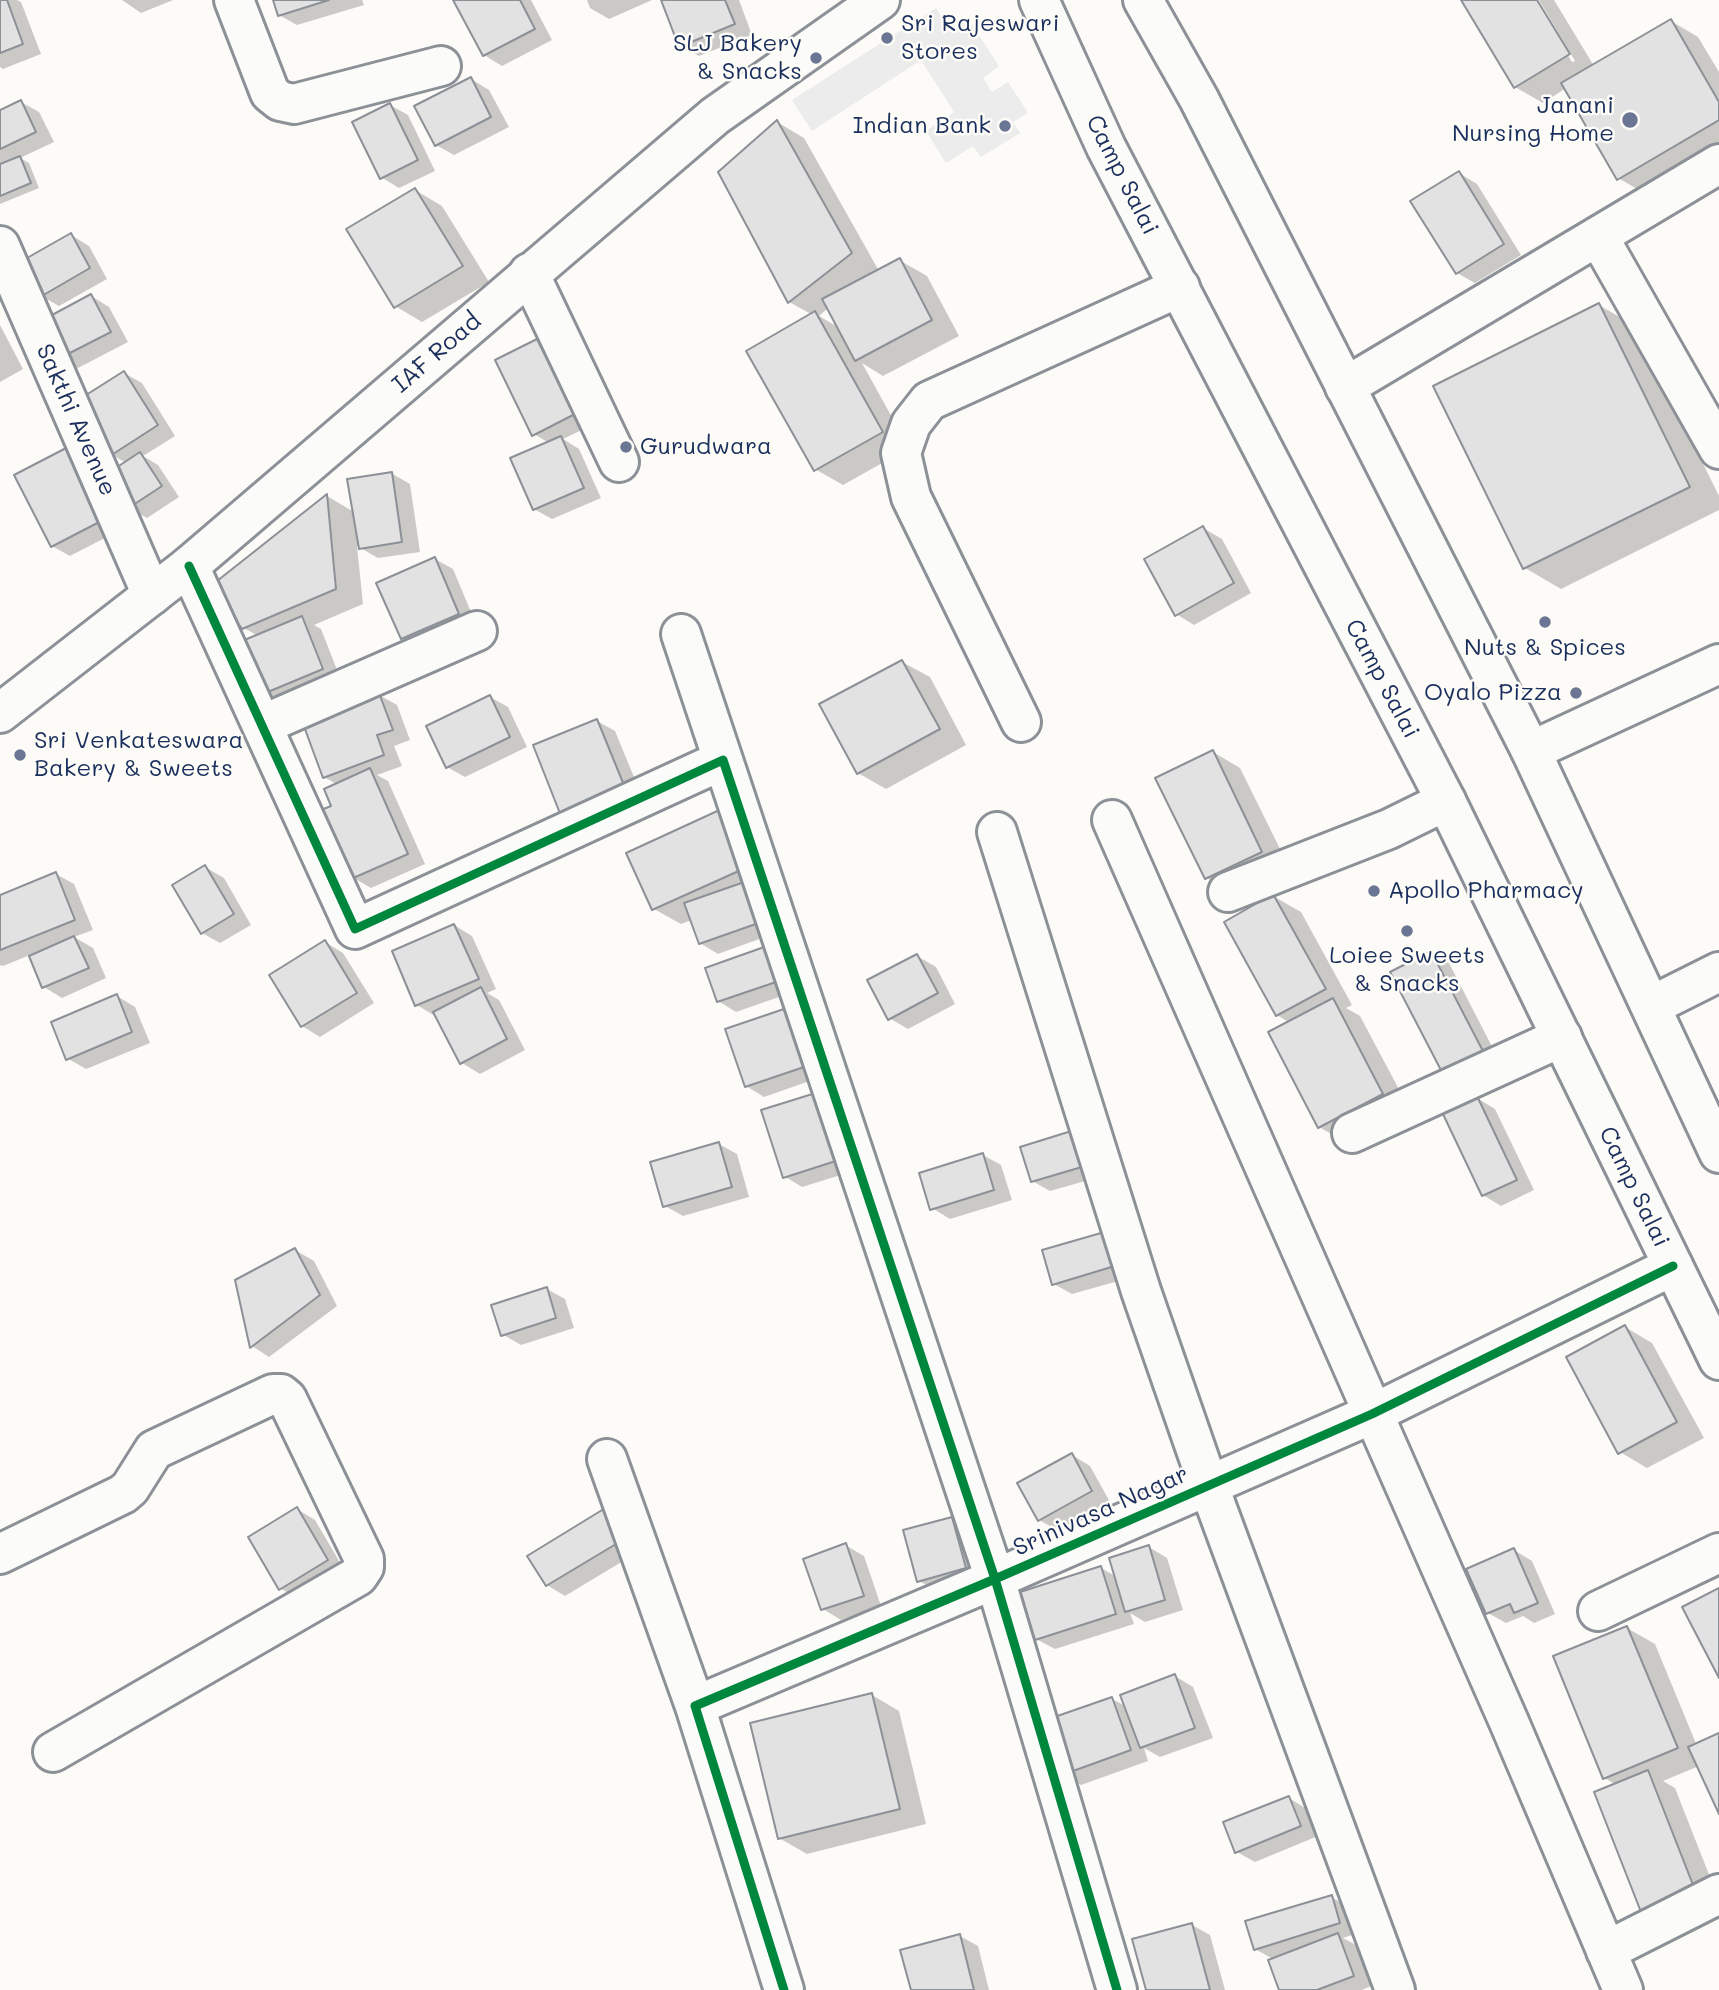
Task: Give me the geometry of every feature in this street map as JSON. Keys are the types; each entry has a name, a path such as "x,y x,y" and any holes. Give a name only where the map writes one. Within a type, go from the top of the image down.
{"street":[{"path":"234,0 270,93 280,102 294,104 441,66"},
{"name":"IAF Road","path":"3,703 189,566 715,116 880,0"},
{"name":"Camp Salai","path":"1039,0 1106,147 1446,801 1719,1360"},
{"path":"1143,0 1199,99 1531,751 1719,1153"},
{"path":"1345,387 1719,164"},
{"path":"1598,236 1719,449"},
{"name":"Sakthi Avenue","path":"0,246 152,595"},
{"path":"529,274 619,462"},
{"path":"1021,722 911,497 901,453 911,424 929,401 1180,287"},
{"path":"189,566 355,929 723,760"},
{"path":"262,725 477,631"},
{"path":"681,634 995,1578 1117,1990"},
{"path":"1531,751 1719,664"},
{"path":"1228,892 1390,829 1446,801"},
{"path":"1112,820 1509,1722 1623,1990"},
{"path":"997,832 1141,1292 1208,1484 1395,1990"},
{"path":"1651,1006 1719,972"},
{"path":"1352,1133 1562,1037"},
{"name":"Srinivasa Nagar","path":"695,1706 1372,1414 1673,1266"},
{"path":"0,1554 123,1494 130,1488 154,1450 273,1394 281,1394 287,1399 364,1559 364,1567 358,1576 53,1752"},
{"path":"607,1459 695,1706 784,1990"},
{"path":"1598,1611 1719,1553"},
{"path":"1606,1951 1719,1894"}],"shaded area":[{"path":"936,8 951,32 969,20 999,66 983,78 992,92 1008,82 1028,113 1013,122 1020,133 981,157 973,146 946,163 926,131 954,112 921,60 812,131 792,100"}],"building":[{"path":"0,0 7,0 23,44 0,53"},
{"path":"273,0 329,0 278,16"},
{"path":"453,0 520,0 535,29 483,56"},
{"path":"661,0 725,0 735,24 679,47"},
{"path":"1461,0 1537,0 1570,54 1514,88"},
{"path":"1671,19 1719,102 1719,120 1617,180 1561,83"},
{"path":"471,77 491,117 435,146 414,106"},
{"path":"21,100 36,132 0,149 0,110"},
{"path":"390,103 418,160 380,179 352,122"},
{"path":"777,120 852,253 788,303 718,172"},
{"path":"20,156 31,183 0,196 0,164"},
{"path":"1459,171 1504,244 1456,274 1410,201"},
{"path":"415,188 463,266 394,308 346,229"},
{"path":"71,233 90,268 40,297 20,262"},
{"path":"900,258 932,320 855,361 822,299"},
{"path":"91,294 111,332 58,359 39,322"},
{"path":"1599,303 1690,487 1523,569 1433,386"},
{"path":"815,311 883,432 814,471 746,351"},
{"path":"537,339 575,414 532,436 495,360"},
{"path":"124,371 158,425 110,456 75,402"},
{"path":"561,436 584,488 533,510 510,458"},
{"path":"70,446 107,518 51,547 14,475"},
{"path":"140,452 162,486 127,509 105,475"},
{"path":"392,472 402,542 359,549 347,479"},
{"path":"327,494 336,589 242,629 212,585"},
{"path":"1203,526 1234,583 1175,616 1144,559"},
{"path":"435,557 459,614 401,639 376,583"},
{"path":"302,616 323,669 263,694 242,641"},
{"path":"902,660 940,729 857,774 819,704"},
{"path":"379,693 393,730 377,735 384,755 323,778 302,721"},
{"path":"490,695 510,737 446,768 426,726"},
{"path":"597,719 628,795 563,821 533,745"},
{"path":"1213,750 1262,852 1205,879 1155,778"},
{"path":"370,768 408,854 351,879 321,810 331,806 324,789"},
{"path":"726,807 752,865 652,910 626,853"},
{"path":"205,865 234,914 201,934 172,885"},
{"path":"56,872 75,920 0,950 0,895"},
{"path":"753,879 767,920 699,944 684,903"},
{"path":"1273,894 1326,989 1276,1016 1224,922"},
{"path":"454,924 479,979 415,1006 392,951"},
{"path":"74,936 89,968 42,988 29,956"},
{"path":"325,940 357,993 301,1027 269,975"},
{"path":"767,946 779,981 717,1002 705,968"},
{"path":"1431,951 1485,1055 1444,1076 1390,972"},
{"path":"917,954 938,993 888,1020 867,980"},
{"path":"481,987 507,1039 460,1064 433,1012"},
{"path":"117,994 132,1032 66,1060 51,1022"},
{"path":"1333,998 1383,1094 1318,1128 1268,1032"},
{"path":"784,1009 804,1067 745,1087 725,1029"},
{"path":"822,1091 842,1159 783,1178 761,1110"},
{"path":"1477,1096 1517,1180 1482,1196 1442,1112"},
{"path":"1081,1128 1092,1164 1031,1182 1020,1147"},
{"path":"719,1142 732,1187 663,1207 650,1162"},
{"path":"983,1153 994,1190 930,1210 919,1173"},
{"path":"1108,1231 1118,1265 1052,1285 1042,1250"},
{"path":"295,1248 320,1295 250,1348 235,1280"},
{"path":"547,1287 556,1318 501,1336 491,1305"},
{"path":"1625,1325 1677,1422 1618,1454 1566,1357"},
{"path":"1072,1453 1092,1491 1038,1521 1017,1483"},
{"path":"297,1507 328,1560 279,1590 248,1537"},
{"path":"607,1507 626,1538 546,1586 527,1556"},
{"path":"952,1517 966,1568 917,1582 903,1530"},
{"path":"846,1543 864,1596 821,1610 803,1559"},
{"path":"1149,1545 1165,1600 1125,1612 1109,1558"},
{"path":"1514,1548 1538,1603 1514,1613 1510,1604 1486,1614 1466,1569"},
{"path":"1101,1566 1116,1614 1035,1640 1020,1592"},
{"path":"1719,1588 1719,1678 1682,1607"},
{"path":"1627,1626 1678,1748 1603,1779 1553,1656"},
{"path":"1175,1674 1195,1728 1140,1748 1120,1695"},
{"path":"872,1693 900,1809 778,1839 750,1723"},
{"path":"1112,1697 1131,1750 1062,1775 1043,1721"},
{"path":"1719,1733 1719,1814 1688,1747"},
{"path":"1648,1770 1695,1890 1641,1912 1594,1792"},
{"path":"1289,1796 1301,1826 1235,1853 1223,1822"},
{"path":"1332,1895 1340,1923 1254,1950 1245,1921"},
{"path":"1192,1923 1210,1990 1146,1990 1132,1939"},
{"path":"1338,1933 1354,1976 1317,1990 1279,1990 1268,1960"},
{"path":"960,1934 974,1990 911,1990 900,1950"}],"cycle path":[{"path":"189,566 355,929 723,760 995,1579 1117,1990"},
{"path":"784,1990 695,1706 995,1579 1372,1414 1673,1266"}],"place":[{"name":"Sri Rajeswari Stores","path":"887,38"},
{"name":"SLJ Bakery & Snacks","path":"816,58"},
{"name":"Janani Nursing Home","path":"1630,120"},
{"name":"Indian Bank","path":"1005,126"},
{"name":"Gurudwara","path":"626,447"},
{"name":"Nuts & Spices","path":"1545,622"},
{"name":"Oyalo Pizza","path":"1576,693"},
{"name":"Sri Venkateswara Bakery & Sweets","path":"20,755"},
{"name":"Apollo Pharmacy","path":"1374,891"},
{"name":"Loiee Sweets & Snacks","path":"1407,931"}]}
